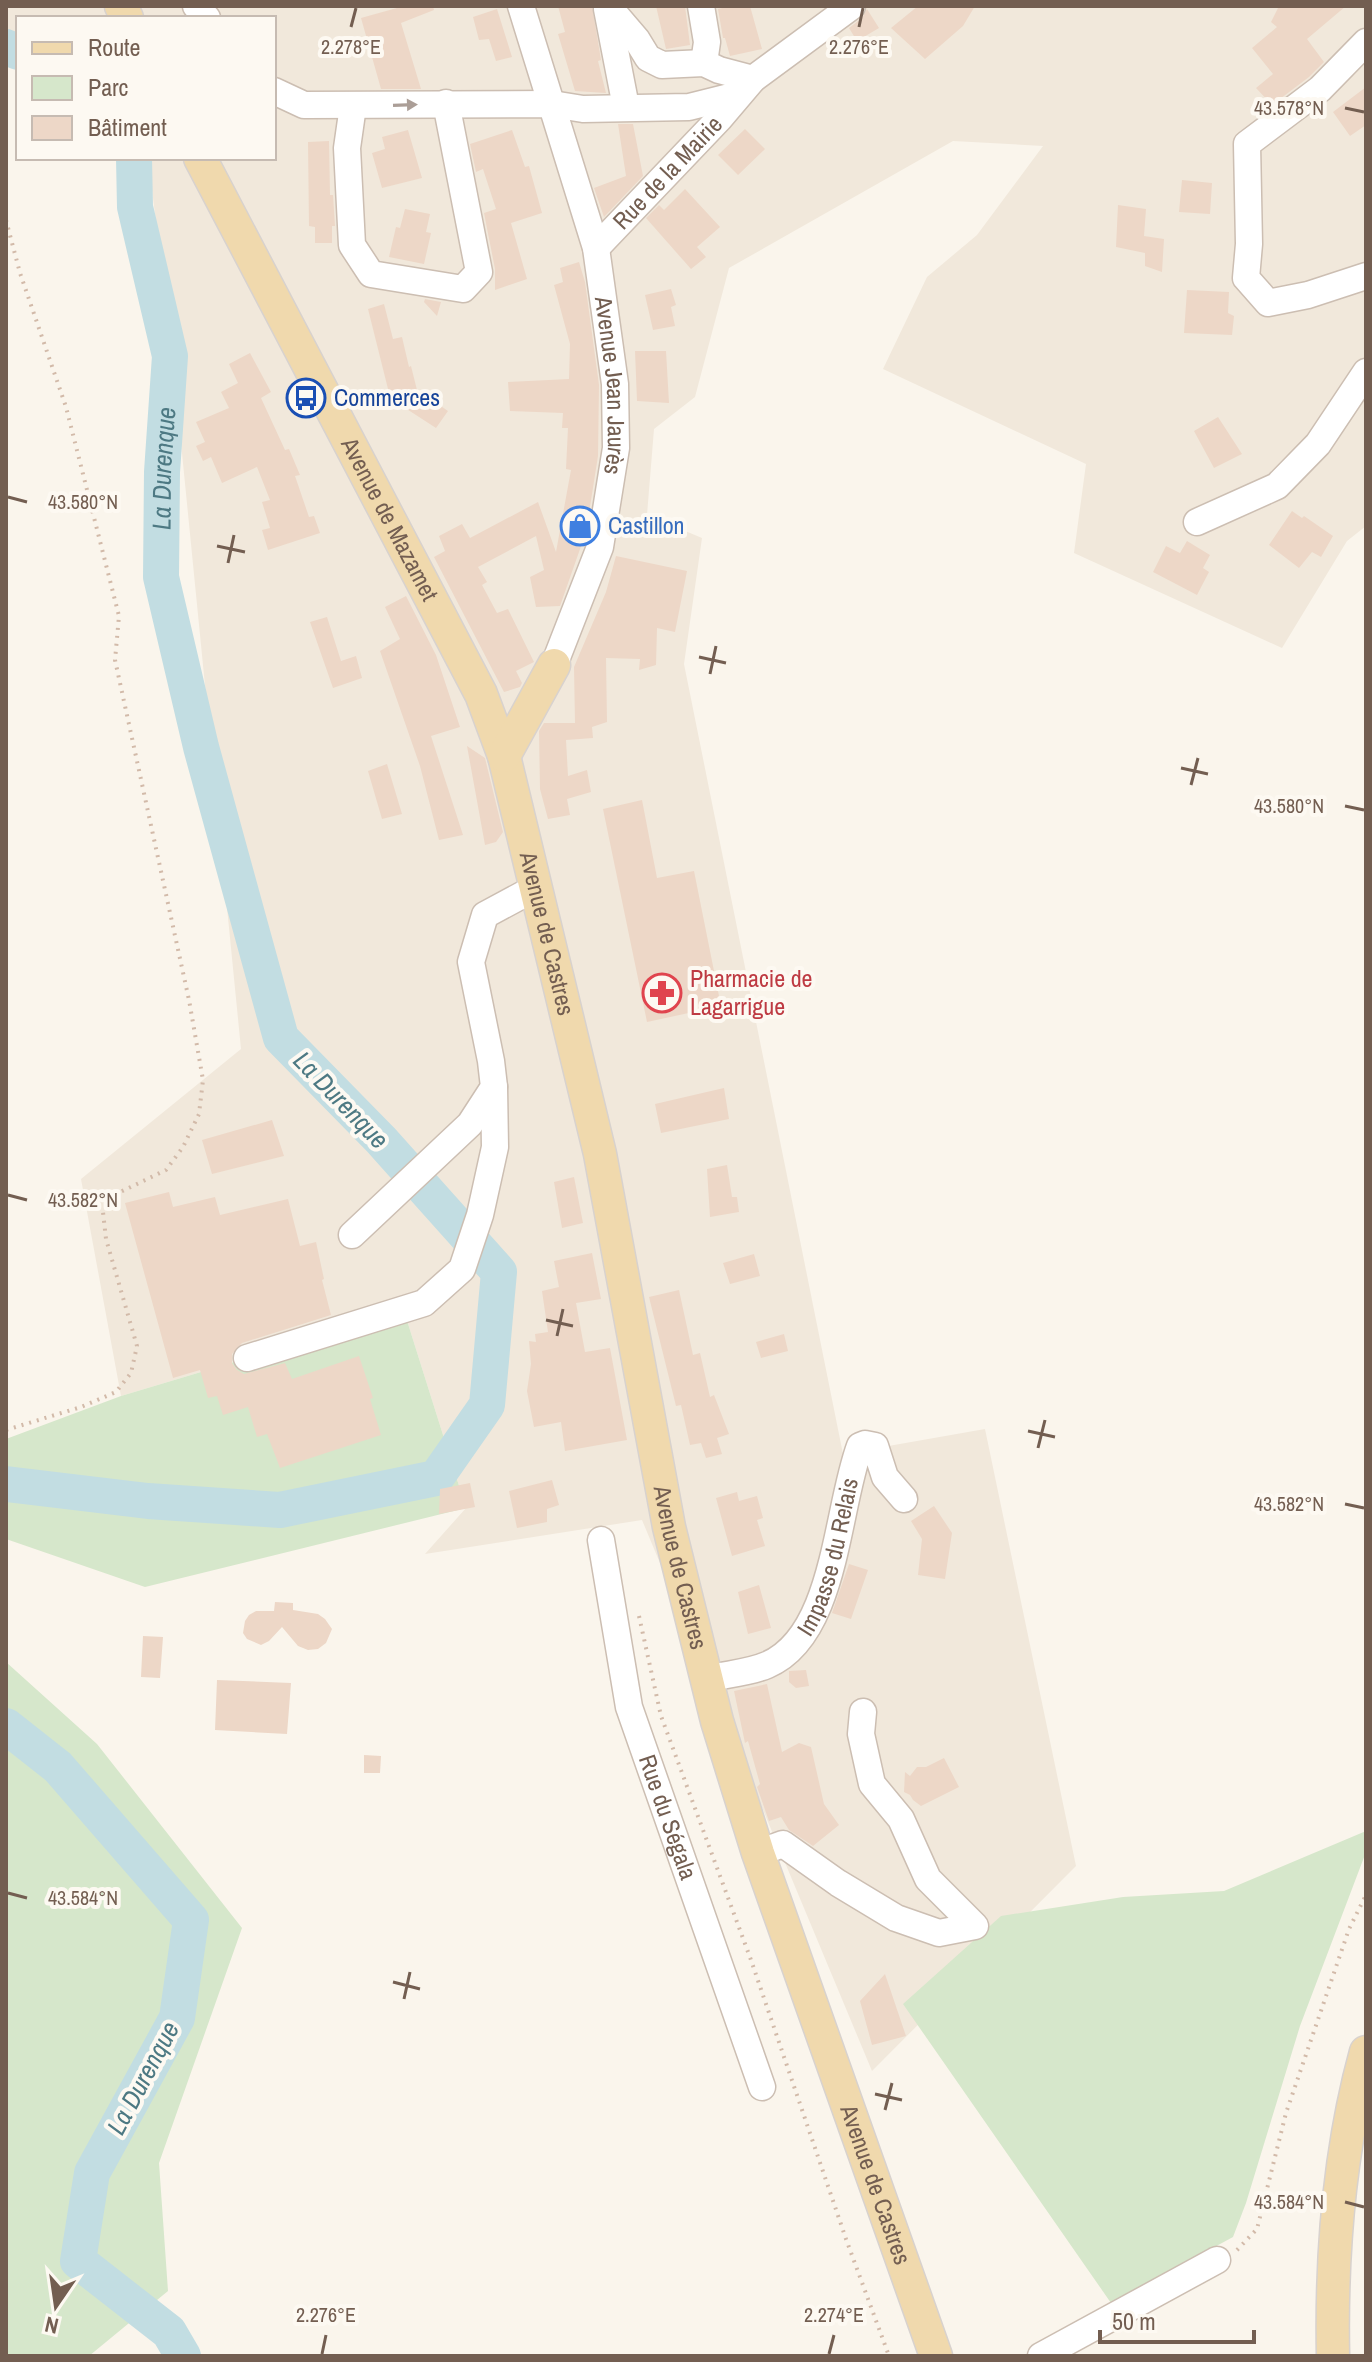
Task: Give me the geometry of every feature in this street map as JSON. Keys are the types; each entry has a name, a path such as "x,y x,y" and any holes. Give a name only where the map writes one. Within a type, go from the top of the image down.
{"main road":[{"name":"Avenue de Mazamet","path":"201,160 481,694 504,756"},
{"name":"Avenue Jean Jaurès","path":"504,756 554,665"},
{"name":"Avenue de Castres","path":"504,756 600,1154 669,1527 707,1679 758,1853 936,2356"},
{"path":"1333,2356 1333,2275 1339,2203 1366,2052"}],"street":[{"name":"Avenue Jean Jaurès","path":"521,6 596,248 615,384 616,448 600,547 554,665"},
{"path":"607,6 637,40 648,58 662,65 704,63 745,87"},
{"path":"607,6 626,107"},
{"path":"701,6 707,42 704,63"},
{"name":"Rue de la Mairie","path":"596,248 719,119 745,87 852,6"},
{"path":"1366,42 1320,89 1247,144 1249,244 1246,278 1268,303 1308,295 1366,276"},
{"name":"Rue de la Mairie","path":"276,92 304,105 552,104 583,109 689,107 745,87"},
{"path":"353,106 347,148 352,245 371,274 463,289 479,272 446,103"},
{"path":"1197,522 1277,486 1318,444 1366,372"},
{"path":"247,1358 424,1303 462,1269 480,1215 495,1147 491,1061 471,962 485,915 537,887"},
{"path":"352,1235 470,1124 494,1087"},
{"name":"Impasse du Relais","path":"707,1679 768,1665 802,1639 819,1605 835,1554 844,1501 860,1446 875,1446 885,1477 904,1499"},
{"name":"Rue du Ségala","path":"601,1540 629,1707 762,2087"},
{"path":"758,1853 783,1844 838,1883 896,1918 939,1933 975,1926 928,1879 901,1819 872,1784 861,1734 863,1712"},
{"path":"1041,2356 1217,2260"}],"path":[{"path":"6,220 20,273 66,407 119,616 115,660 189,1000 203,1080 199,1114 183,1147 166,1170 112,1196 103,1212 106,1239 137,1346 131,1373 116,1392 81,1407 6,1430"},
{"path":"639,1614 661,1716 751,1960 889,2356"},
{"path":"1217,2260 1241,2248 1257,2229 1286,2113 1349,1929 1366,1895"}],"shaded area":[{"path":"6,6 1366,6 1366,526 1347,541 1282,648 1074,553 1086,464 883,369 927,277 977,235 1043,146 953,141 729,268 695,397 654,429 647,515 702,538 684,664 843,1454 985,1429 1076,1866 872,2071 642,1520 425,1554 466,1508 404,1311 121,1396 81,1179 241,1049 171,342 148,160 276,160 276,16 16,16 16,46 6,43"}],"green space":[{"path":"404,1311 466,1508 145,1587 6,1539 6,1439 121,1396"},
{"path":"6,1662 97,1744 242,1928 159,2163 168,2291 89,2356 6,2356"},
{"path":"1366,1831 1366,1852 1300,2026 1233,2237 1111,2303 903,2004 1001,1916 1123,1897 1224,1891"}],"building":[{"path":"404,6 433,6 434,10 401,23 421,89 381,89 361,18"},
{"path":"558,6 592,6 601,60 598,61 606,93 575,91 558,34 565,32"},
{"path":"656,6 685,6 690,45 666,49"},
{"path":"750,6 762,49 730,56 718,9"},
{"path":"918,6 975,6 963,26 925,59 891,28"},
{"path":"1279,6 1346,6 1307,39 1324,62 1272,105 1256,88 1273,74 1252,48 1277,27 1271,22"},
{"path":"497,9 512,57 496,61 489,39 479,40 473,17"},
{"path":"867,9 879,28 857,41 849,28 862,18"},
{"path":"1366,87 1366,125 1350,136 1333,112"},
{"path":"618,124 633,124 643,176 604,217 594,188 626,176"},
{"path":"745,129 765,149 738,175 718,155"},
{"path":"408,130 422,178 382,188 372,153 385,149 382,137"},
{"path":"512,130 525,167 529,166 542,213 511,223 527,279 495,290 495,269 484,213 496,209 483,169 476,172 470,144"},
{"path":"329,141 330,195 333,195 335,226 332,226 332,243 315,243 315,227 309,226 308,142"},
{"path":"1182,180 1212,183 1210,214 1179,212"},
{"path":"685,189 720,227 697,247 706,257 691,269 646,218 659,205 664,210"},
{"path":"1118,205 1146,209 1144,236 1164,239 1162,272 1145,266 1145,253 1116,247"},
{"path":"405,209 430,214 426,232 431,233 424,264 389,257 396,227 400,228"},
{"path":"579,262 585,282 599,385 598,456 586,532 560,606 536,607 530,577 544,570 536,536 478,567 487,582 482,585 497,613 508,609 534,662 516,671 522,683 520,687 504,692 434,557 445,551 439,536 462,524 470,538 538,502 556,552 571,470 566,469 568,428 562,428 563,413 510,411 508,382 569,379 570,344 554,285 563,282 560,268"},
{"path":"671,289 676,305 671,307 675,326 653,330 645,295"},
{"path":"1187,290 1229,292 1228,313 1234,316 1232,335 1184,333"},
{"path":"425,299 441,302 437,316 424,302"},
{"path":"384,304 393,339 402,337 417,390 448,411 436,428 399,404 397,396 390,397 368,309"},
{"path":"635,351 666,351 669,403 637,401"},
{"path":"250,353 271,392 261,398 285,450 289,449 300,475 295,476 309,517 314,516 320,533 268,550 262,530 270,528 262,502 270,500 257,467 222,483 211,457 203,461 196,446 205,442 196,422 229,408 221,392 238,383 229,364"},
{"path":"1218,417 1242,454 1214,468 1194,431"},
{"path":"1292,511 1333,536 1321,557 1312,552 1299,568 1269,545"},
{"path":"1187,541 1210,555 1203,568 1209,572 1197,595 1153,572 1166,546 1180,553"},
{"path":"616,556 687,571 675,632 657,628 656,665 639,670 640,659 606,658 607,722 592,727 593,738 566,740 568,776 587,770 591,792 567,799 570,815 548,819 540,789 539,731 544,723 575,723 574,667 606,592"},
{"path":"406,596 436,655 460,727 431,736 463,835 439,840 420,766 380,651 400,639 385,607"},
{"path":"327,617 341,661 356,656 362,678 333,688 310,622"},
{"path":"467,746 485,758 503,832 496,842 485,845"},
{"path":"387,764 402,814 382,819 368,771"},
{"path":"642,800 657,878 694,871 721,1006 647,1022 603,809"},
{"path":"724,1088 729,1119 661,1133 655,1104"},
{"path":"272,1120 284,1156 212,1174 202,1140"},
{"path":"727,1165 732,1197 737,1197 739,1212 710,1217 707,1169"},
{"path":"574,1177 583,1223 562,1228 554,1182"},
{"path":"169,1192 173,1207 215,1197 220,1215 288,1199 300,1246 316,1242 331,1315 242,1343 232,1354 232,1363 244,1374 285,1363 292,1379 359,1356 381,1435 280,1468 267,1434 257,1437 248,1407 223,1415 217,1396 208,1398 200,1370 173,1378 125,1203"},
{"path":"592,1253 601,1299 576,1303 585,1352 610,1348 627,1440 565,1451 561,1422 534,1427 527,1391 531,1364 529,1341 536,1342 535,1334 548,1332 542,1291 559,1287 554,1261"},
{"path":"754,1254 760,1276 730,1284 723,1263"},
{"path":"679,1290 693,1355 700,1353 710,1397 714,1395 729,1434 717,1438 722,1454 706,1458 701,1443 690,1445 681,1405 676,1406 649,1297"},
{"path":"784,1334 788,1351 761,1358 756,1342"},
{"path":"552,1480 559,1505 547,1509 547,1522 517,1528 509,1491"},
{"path":"470,1483 475,1507 439,1514 440,1489"},
{"path":"737,1492 739,1501 757,1496 763,1518 757,1520 765,1546 732,1556 716,1498"},
{"path":"934,1506 952,1533 945,1579 918,1575 922,1539 911,1521"},
{"path":"849,1564 868,1570 851,1619 832,1613"},
{"path":"759,1585 771,1628 748,1634 738,1592"},
{"path":"275,1602 293,1603 293,1610 318,1614 325,1619 332,1629 326,1643 318,1649 308,1650 298,1646 282,1627 261,1645 247,1639 243,1633 249,1615 256,1611 274,1611"},
{"path":"143,1636 163,1637 160,1678 141,1677"},
{"path":"806,1670 809,1686 796,1688 789,1682 789,1671"},
{"path":"217,1680 291,1683 287,1734 215,1730"},
{"path":"767,1684 782,1752 799,1743 811,1747 824,1804 839,1825 813,1846 789,1830 781,1817 769,1821 757,1787 760,1784 748,1741 745,1743 734,1691"},
{"path":"364,1755 381,1756 380,1773 364,1773"},
{"path":"944,1758 959,1787 921,1806 904,1792 905,1772 910,1776 917,1767 926,1767"},
{"path":"885,1974 906,2036 872,2045 860,2001"}],"waterway":[{"name":"La Durenque","path":"6,47 16,51"},
{"name":"La Durenque","path":"6,1484 148,1501 280,1510 436,1478 487,1405 499,1272 381,1140 281,1038 201,747 161,577 162,472 170,356 135,207 134,160"},
{"name":"La Durenque","path":"6,1726 58,1767 191,1920 177,2018 92,2173 78,2261 169,2332 183,2356"}],"place":[{"name":"Commerces","path":"306,398"},
{"name":"Castillon","path":"580,526"},
{"name":"Pharmacie de Lagarrigue","path":"662,993"}]}
